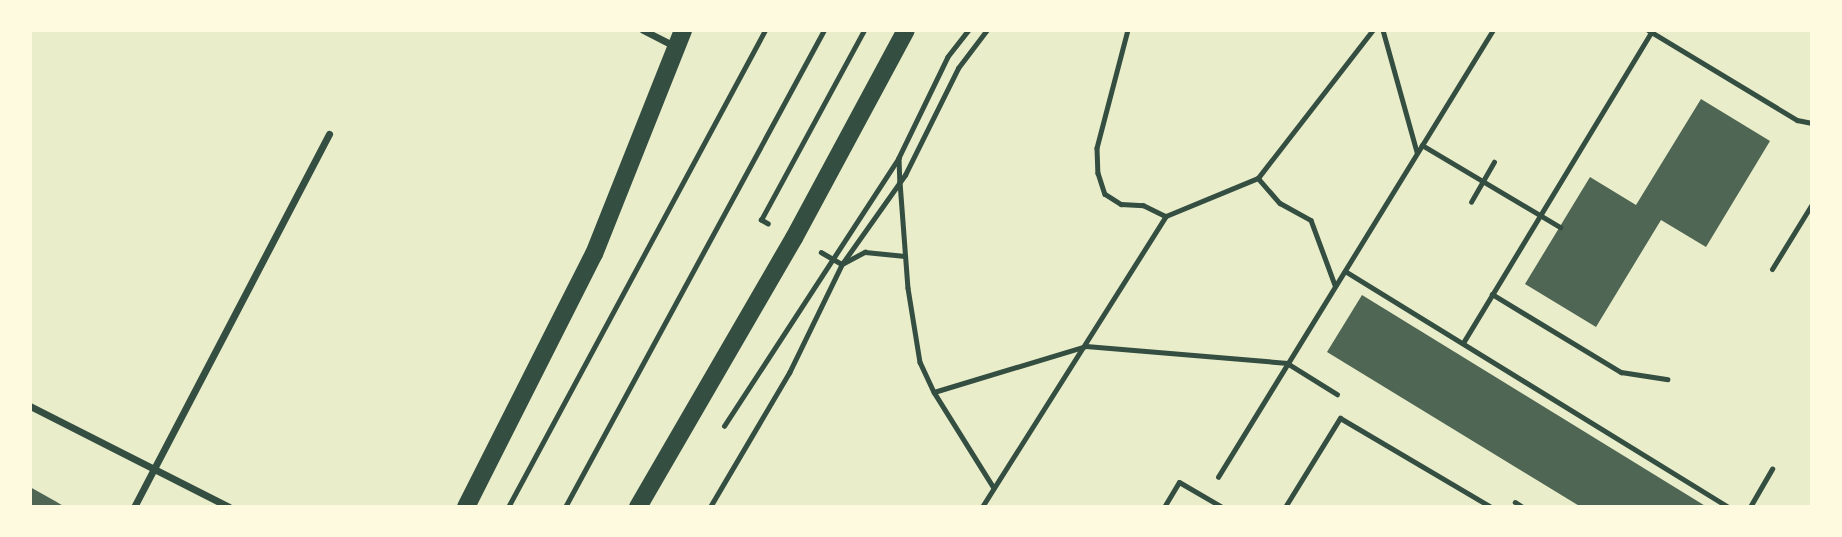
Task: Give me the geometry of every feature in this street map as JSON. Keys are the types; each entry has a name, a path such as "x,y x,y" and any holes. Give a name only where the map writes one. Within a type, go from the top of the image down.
{"main road":[{"path":"638,507 794,238 906,30"},
{"path":"466,507 594,254 679,38"}],"street":[{"path":"643,30 679,38"},
{"path":"134,507 330,134"},
{"path":"30,406 229,507"}],"lane":[{"path":"508,507 765,30"},
{"path":"565,507 824,30"},
{"path":"1772,269 1812,204"},
{"path":"1285,507 1340,418 1491,507"},
{"path":"1164,507 1179,482 1222,507"}],"path":[{"path":"772,226 761,220 864,30"},
{"path":"719,433 899,158 948,57 969,30"},
{"path":"710,507 789,373 842,264 900,182 958,68 987,30"},
{"path":"1128,30 1097,148 1098,173 1105,194 1121,204 1143,205 1166,216"},
{"path":"982,507 1166,216 1258,178 1373,30"},
{"path":"1383,30 1417,153"},
{"path":"1205,497 1493,30"},
{"path":"1462,343 1649,31 1797,120 1812,123"},
{"path":"1422,145 1560,227"},
{"path":"899,158 905,257 920,362 934,392 994,488"},
{"path":"1471,202 1494,162"},
{"path":"1258,178 1280,203 1311,220 1336,286"},
{"path":"764,189 775,195"},
{"path":"819,251 842,264"},
{"path":"842,264 865,253 905,257"},
{"path":"1345,271 1729,507"},
{"path":"1492,294 1621,372 1667,379"},
{"path":"934,392 1086,346 1287,363"},
{"path":"1750,507 1772,469"}],"building":[{"path":"1701,99 1770,141 1706,247 1661,220 1596,327 1525,284 1590,177 1636,205"},
{"path":"1362,295 1707,507 1581,507 1327,352"},
{"path":"30,487 55,501 65,507 30,507"}]}
